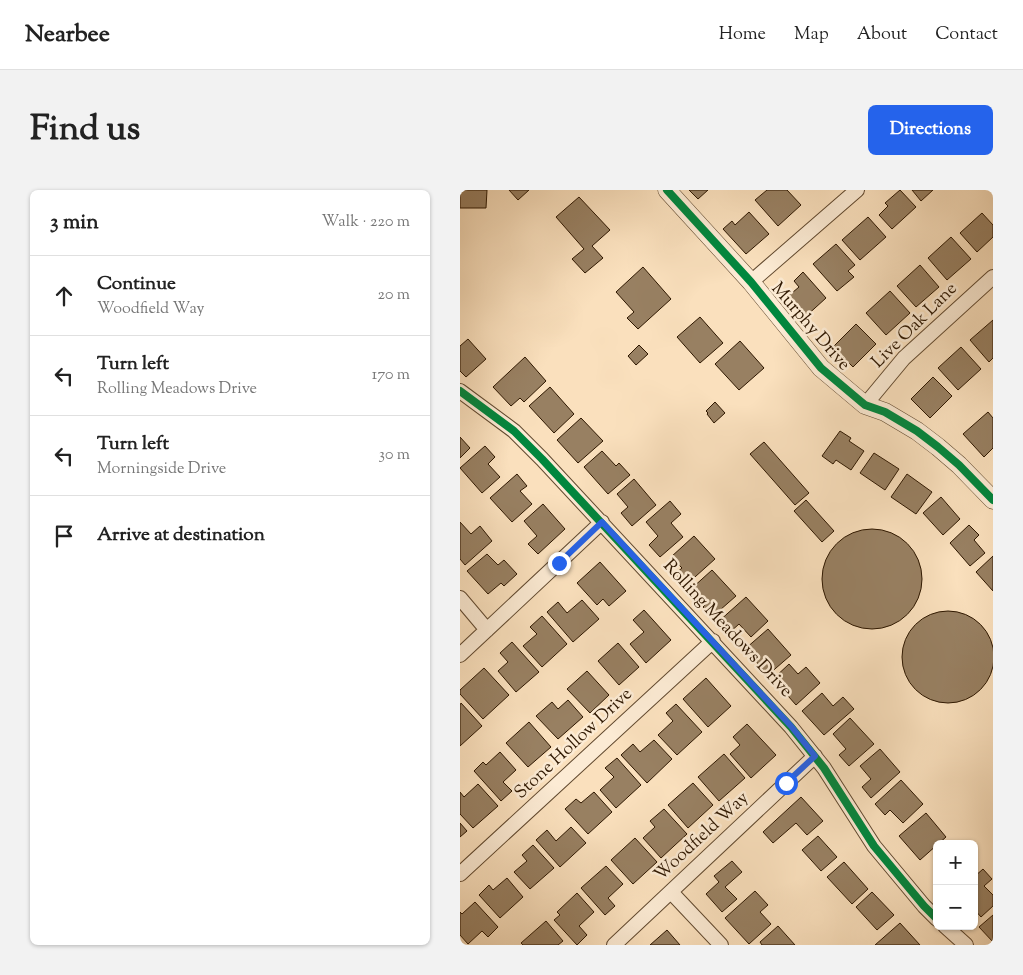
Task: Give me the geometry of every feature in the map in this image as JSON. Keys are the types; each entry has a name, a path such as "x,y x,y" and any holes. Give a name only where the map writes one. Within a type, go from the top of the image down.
{"street":[{"name":"Murphy Drive","path":"667,190 751,282 821,368 865,405 885,412 917,431 990,493"},
{"path":"751,282 857,190"},
{"name":"Live Oak Lane","path":"865,405 904,358 993,277"},
{"name":"Rolling Meadows Drive","path":"460,391 514,431 602,522 791,726 815,756 874,846 933,915"},
{"path":"460,655 602,522"},
{"path":"460,598 487,630"},
{"name":"Stone Hollow Drive","path":"460,874 713,641"},
{"name":"Woodfield Way","path":"614,945 815,756"},
{"path":"671,892 721,945"},
{"path":"949,930 966,945"}],"building":[{"path":"460,190 487,190 486,208 460,208"},
{"path":"509,190 529,190 518,200"},
{"path":"689,190 708,190 698,199"},
{"path":"767,190 787,190 801,205 778,226 755,200"},
{"path":"900,190 916,207 892,229 879,215 888,206 885,203"},
{"path":"912,190 933,190 921,201"},
{"path":"579,197 610,230 592,246 603,258 585,273 572,259 584,249 556,217"},
{"path":"749,212 769,234 746,254 723,229 732,221 735,225"},
{"path":"982,213 993,225 993,237 977,252 960,233"},
{"path":"868,217 886,237 860,260 842,240"},
{"path":"951,237 971,259 947,280 928,258"},
{"path":"836,244 855,265 848,271 854,277 837,291 813,264"},
{"path":"920,265 939,287 916,307 897,286"},
{"path":"643,267 671,299 638,329 627,318 634,312 616,292"},
{"path":"803,272 826,298 804,318 786,298 799,287 794,281"},
{"path":"890,291 910,313 886,335 866,313"},
{"path":"700,317 723,343 700,363 677,337"},
{"path":"993,320 993,358 989,362 970,340"},
{"path":"856,324 876,344 853,367 833,347"},
{"path":"468,339 486,359 466,377 460,371 460,346"},
{"path":"740,341 764,368 739,390 715,364"},
{"path":"639,345 648,354 636,365 628,356"},
{"path":"961,347 981,369 958,390 938,368"},
{"path":"525,357 546,381 524,402 520,398 511,406 493,387"},
{"path":"933,377 952,396 930,418 911,399"},
{"path":"550,387 574,414 554,433 529,406"},
{"path":"715,402 725,413 714,423 706,411"},
{"path":"988,412 993,418 993,448 984,457 963,434"},
{"path":"581,418 603,441 578,463 557,440"},
{"path":"840,431 851,438 849,441 864,451 851,470 836,460 833,464 822,456"},
{"path":"460,437 470,448 460,458"},
{"path":"764,442 809,493 795,505 750,454"},
{"path":"485,446 495,457 488,464 500,477 482,493 460,468"},
{"path":"602,451 616,466 619,463 630,475 608,494 584,467"},
{"path":"874,453 899,469 885,490 860,473"},
{"path":"517,474 527,486 520,491 532,504 512,522 490,498"},
{"path":"907,474 932,492 916,514 891,497"},
{"path":"634,479 656,505 632,526 621,513 628,507 617,494"},
{"path":"941,497 960,519 943,535 923,513"},
{"path":"806,500 834,531 822,542 794,511"},
{"path":"670,501 681,514 671,523 683,537 660,557 649,545 658,536 646,522"},
{"path":"543,504 565,529 538,554 528,544 537,536 524,521"},
{"path":"460,522 471,534 480,526 492,541 465,565 460,559"},
{"path":"969,525 979,535 974,540 985,553 970,566 950,543"},
{"path":"872,529 891,533 907,544 918,560 922,579 918,598 907,614 891,625 872,629 853,625 837,614 826,598 822,579 826,560 837,544 853,533"},
{"path":"694,536 715,559 686,585 675,574 682,568 671,557"},
{"path":"487,554 498,565 504,560 517,574 504,586 501,583 488,594 467,571"},
{"path":"993,556 993,591 976,572"},
{"path":"600,562 626,591 609,606 603,599 597,605 577,583"},
{"path":"712,570 736,596 712,617 703,607 705,605 691,589"},
{"path":"746,597 768,621 751,637 739,624 729,633 718,622"},
{"path":"582,600 599,619 573,642 547,612 558,602 567,613"},
{"path":"644,610 671,640 646,663 630,644 644,632 633,620"},
{"path":"948,611 966,615 980,625 990,639 994,657 990,675 980,689 966,699 948,703 930,699 916,689 906,675 902,657 906,639 916,625 930,615"},
{"path":"542,616 567,644 542,667 523,646 537,634 530,627"},
{"path":"768,629 791,655 768,675 745,649"},
{"path":"512,642 539,672 516,692 498,671 508,662 500,653"},
{"path":"618,643 639,667 619,685 598,661"},
{"path":"789,664 798,674 806,667 820,683 796,705 773,679"},
{"path":"484,668 509,695 483,719 460,694 460,690"},
{"path":"587,671 609,695 590,713 567,689"},
{"path":"706,678 731,706 708,727 683,699"},
{"path":"822,693 833,706 843,697 854,709 824,735 802,711"},
{"path":"568,700 583,717 558,739 536,716 552,702 558,709"},
{"path":"461,703 482,726 460,746 460,705"},
{"path":"676,704 702,732 677,755 658,735 673,721 666,713"},
{"path":"850,718 874,744 849,766 839,755 846,749 833,734"},
{"path":"529,722 551,747 528,767 506,743"},
{"path":"747,724 776,755 751,778 730,754 740,745 733,737"},
{"path":"654,740 672,759 647,783 621,755 633,744 640,752"},
{"path":"880,749 900,772 871,798 862,787 871,779 860,766"},
{"path":"500,752 516,770 503,782 512,791 501,801 474,771 483,762 486,765"},
{"path":"724,754 745,778 719,801 698,777"},
{"path":"617,758 641,785 616,808 600,790 614,777 605,768"},
{"path":"901,780 923,804 903,823 890,810 885,815 875,804"},
{"path":"693,783 713,805 688,828 668,805"},
{"path":"478,784 498,806 473,828 460,814 460,792 464,797"},
{"path":"594,792 612,812 588,834 565,809 576,799 581,803"},
{"path":"801,797 823,821 807,835 796,823 773,843 763,832"},
{"path":"664,809 687,834 661,858 643,838 655,827 650,821"},
{"path":"926,813 946,837 943,840 933,840 933,848 920,860 899,836"},
{"path":"460,823 467,831 460,837"},
{"path":"571,827 586,843 560,867 536,840 547,830 556,841"},
{"path":"818,836 837,857 821,871 802,850"},
{"path":"635,838 657,862 633,884 611,860"},
{"path":"533,845 554,868 530,889 514,872 527,861 522,855"},
{"path":"732,861 742,872 725,887 737,899 722,912 706,894 719,882 714,876"},
{"path":"844,862 868,889 852,904 827,877"},
{"path":"606,866 623,884 608,898 615,906 605,915 581,888"},
{"path":"983,869 992,879 984,886 993,895 993,906 981,917 978,914 978,873"},
{"path":"507,878 523,897 500,918 479,895 489,885 493,890"},
{"path":"755,891 768,905 760,912 771,924 749,944 725,918"},
{"path":"872,892 894,915 877,930 856,907"},
{"path":"577,893 594,912 579,926 587,935 577,945 554,920 560,915 557,912"},
{"path":"475,902 498,927 488,937 482,931 468,944 460,935 460,912 462,914"},
{"path":"993,915 993,942 979,927"},
{"path":"546,921 563,941 558,945 523,945 521,943"},
{"path":"900,923 920,945 875,945"},
{"path":"778,926 795,945 762,945 760,942"},
{"path":"667,930 680,945 650,945"}],"cycle path":[{"path":"667,190 751,282 821,368 865,405 885,412 917,431 938,447 959,465 993,500"},
{"path":"460,391 514,431 542,459 791,727 824,768 874,846 933,915"}],"route":[{"path":"559,563 602,522 791,726 815,756 786,783"}]}
